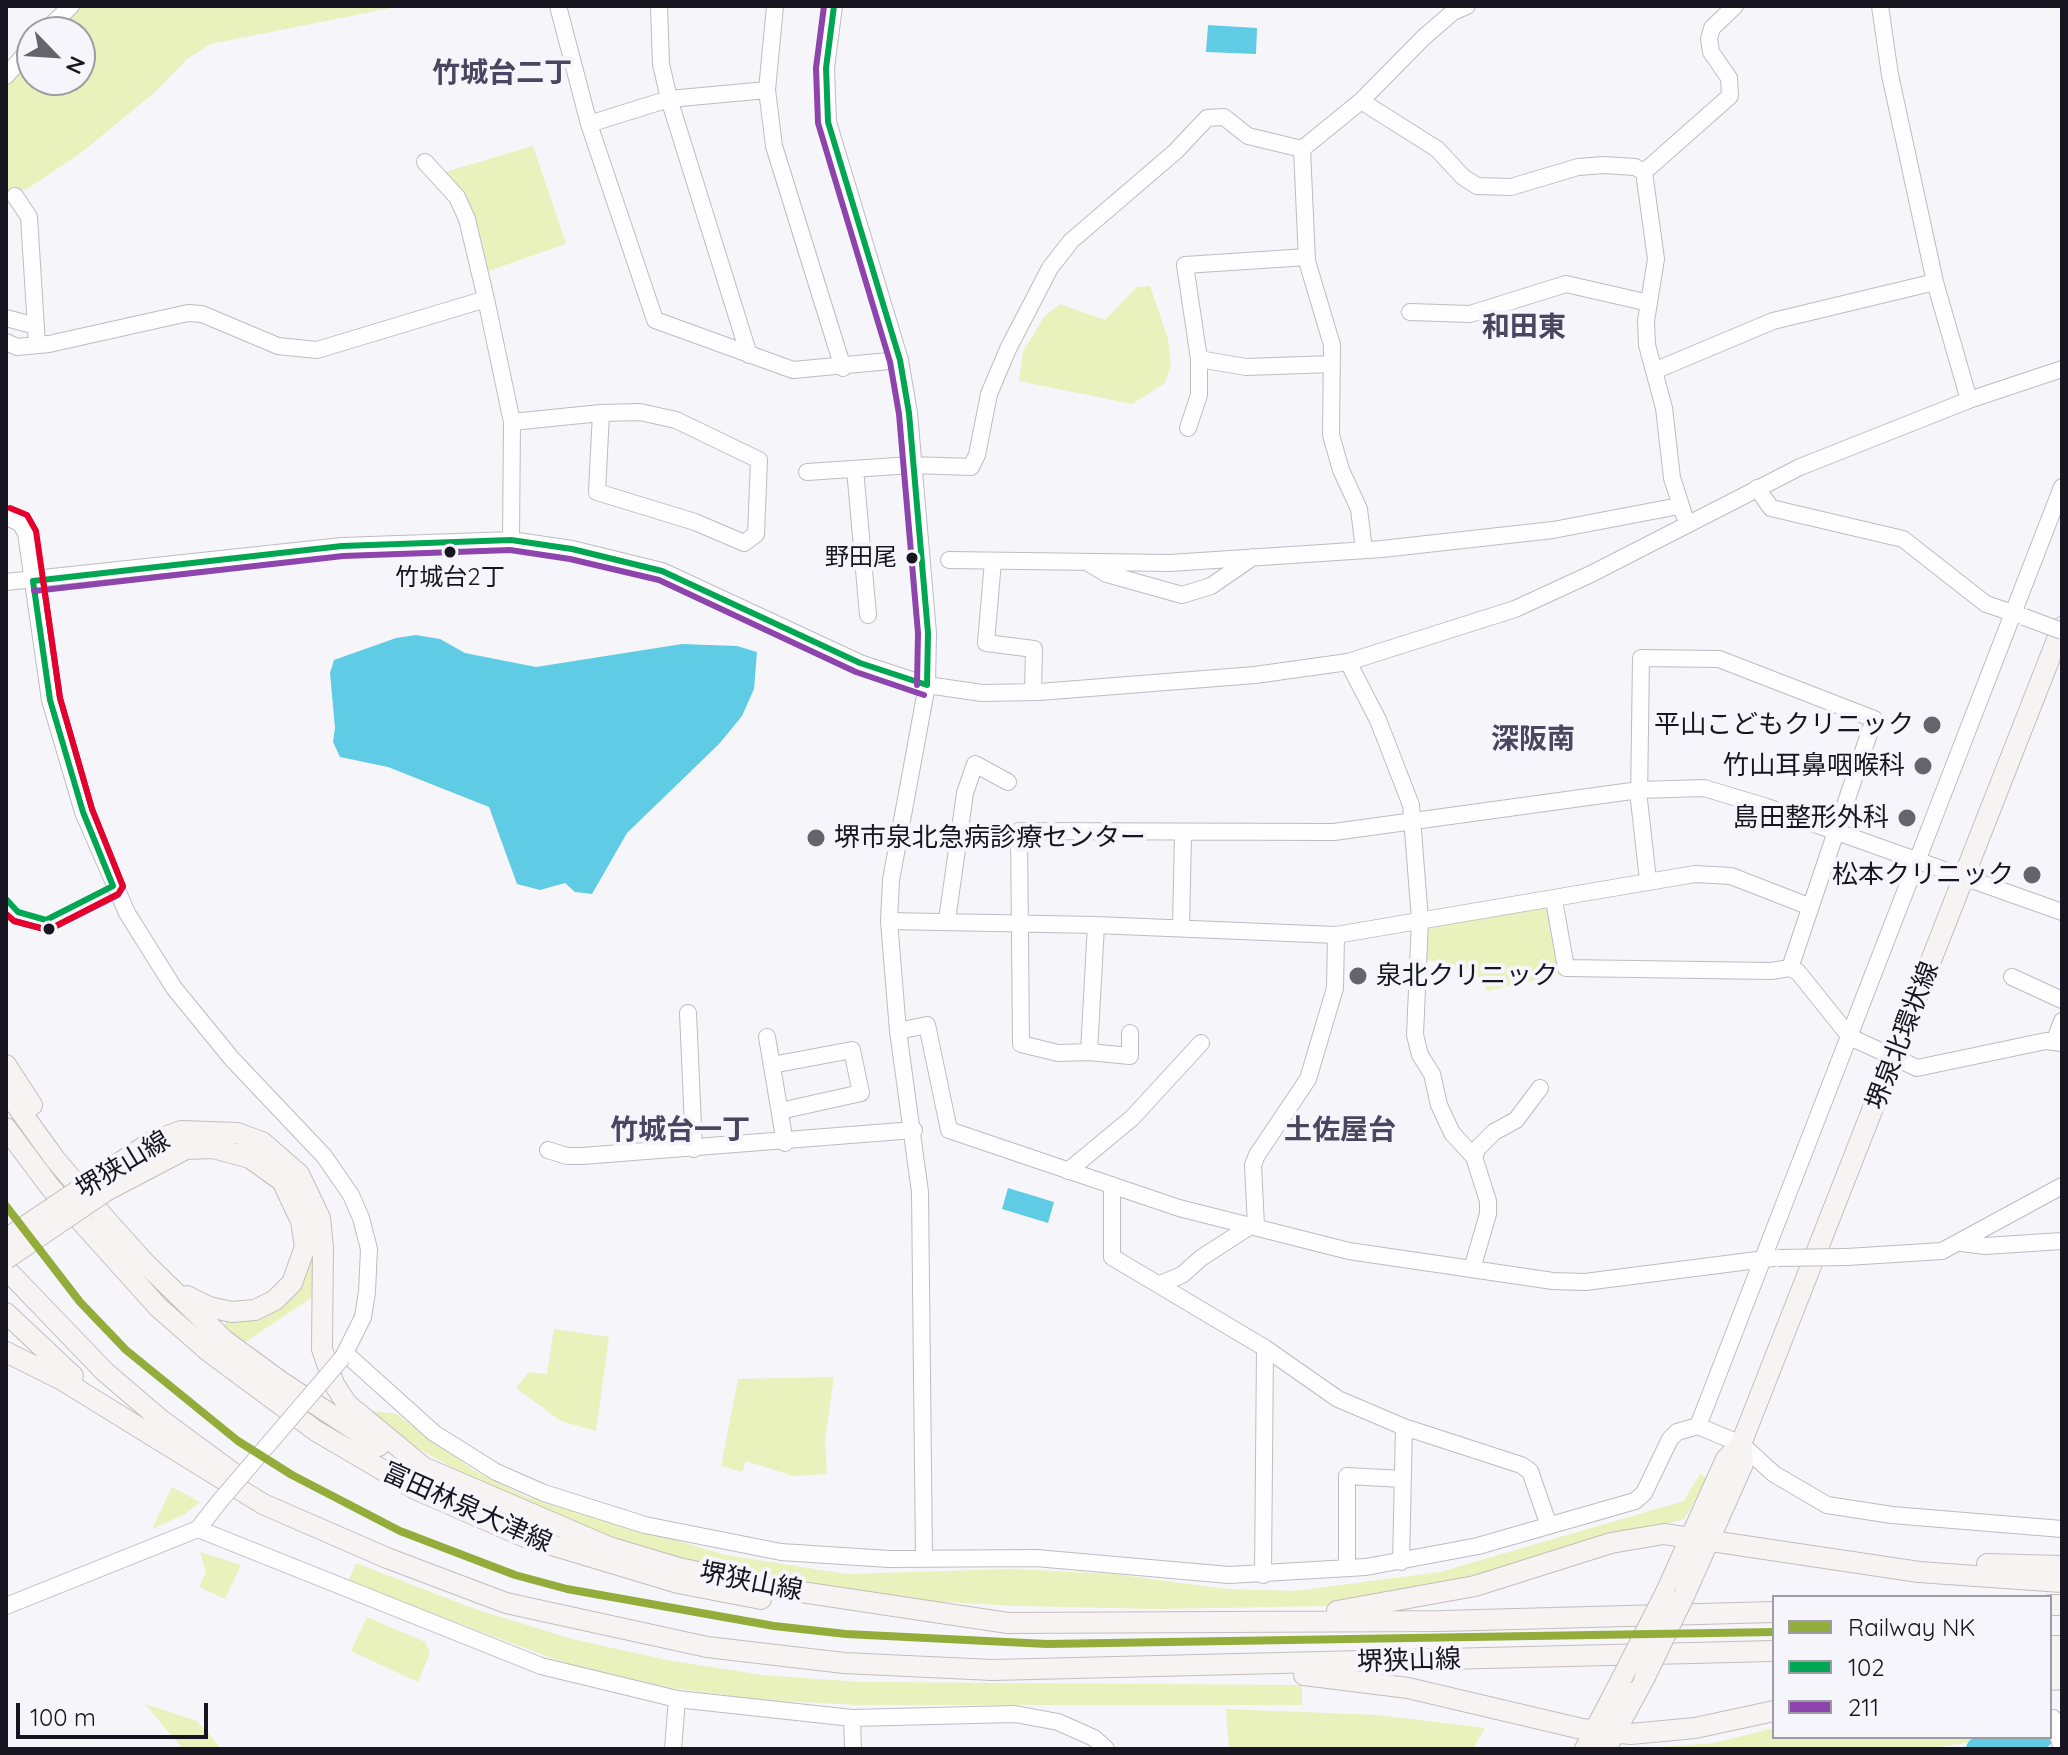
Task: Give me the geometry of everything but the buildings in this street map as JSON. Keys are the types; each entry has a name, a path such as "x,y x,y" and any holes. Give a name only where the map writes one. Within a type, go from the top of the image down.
{"main road":[{"name":"堺泉北環状線","path":"1585,1749 1606,1737 1645,1677 1675,1594 1702,1538 1726,1459 1741,1444 2062,629"},
{"path":"6,1065 109,1223"},
{"path":"6,1091 55,1159 109,1223 224,1340 373,1443 423,1467"},
{"name":"富田林泉大津線","path":"6,1128 50,1187 118,1267 208,1351 316,1431 415,1489 576,1555 715,1591 840,1610 1008,1623"},
{"name":"堺狭山線","path":"6,1259 151,1142 181,1131 237,1133 262,1142 299,1174 320,1218 323,1247 322,1349 334,1384 347,1404 423,1467 609,1547 679,1568 761,1586 1008,1623 1182,1624 1772,1612"},
{"name":"堺狭山線","path":"6,1239 101,1185 186,1149 213,1148 250,1158 268,1167 282,1181 293,1200 305,1247 300,1266 292,1283 275,1300 255,1310 232,1312 209,1307 190,1298 146,1264"},
{"path":"6,1269 105,1372 221,1466 277,1501 387,1558"},
{"path":"6,1313 90,1391 159,1441"},
{"path":"6,1352 62,1380 263,1504 387,1558"},
{"path":"1182,1624 1397,1603 1475,1586 1636,1537 1702,1538 1919,1572 2062,1582"},
{"name":"堺狭山線","path":"387,1558 493,1599 560,1618 770,1656 844,1663 992,1670 1772,1651"},
{"path":"1919,1572 1988,1564 2062,1566"},
{"name":"堺泉北環状線","path":"1606,1737 1622,1678 1675,1594"},
{"path":"1245,1664 1281,1674 1408,1688 1606,1737 1695,1728 1768,1711"}],"street":[{"path":"558,6 589,124 655,320 793,370 843,368 900,360"},
{"path":"659,6 661,64 669,99 749,355"},
{"path":"775,6 767,90 774,146 843,368"},
{"path":"834,6 827,41 828,122 900,360 928,633 927,685 891,880 889,921 898,1031 914,1130 921,1207 924,1558"},
{"path":"1644,172 1730,96 1729,78 1711,52 1709,39 1712,28 1735,6"},
{"path":"1880,6 1890,75 1935,282 1969,400"},
{"path":"1302,149 1361,101 1456,8"},
{"path":"589,124 669,99 767,90"},
{"path":"1361,101 1437,149 1463,177 1477,186 1511,187 1578,167 1635,167 1644,172"},
{"path":"807,472 912,465 971,467 977,455 989,394 1050,268 1071,241 1176,151 1207,118 1224,117 1248,136 1302,149"},
{"path":"1302,149 1307,257 1332,345 1331,435 1341,470 1359,509 1364,550"},
{"path":"425,162 457,197 467,219 486,299 512,422 511,540"},
{"path":"1644,172 1656,259 1647,345 1664,408 1679,506 1688,522"},
{"path":"15,196 29,217 37,345"},
{"path":"1188,428 1199,395 1199,359 1185,265 1307,257"},
{"path":"1654,371 1773,321 1935,282"},
{"path":"1410,312 1470,314 1566,284 1649,303"},
{"path":"6,342 17,347 37,345 188,313 202,314 278,346 317,350 486,299"},
{"path":"6,318 36,326"},
{"path":"1199,359 1246,367 1332,364"},
{"path":"6,582 342,546 511,540 572,549 662,571 860,663 927,685 982,693 1033,692 1255,675 1348,662 1515,609 1591,574 1800,467 1969,400 2062,369"},
{"path":"512,422 601,413 661,415 759,460 756,534 744,543 681,517 597,492 601,413"},
{"path":"855,469 868,615"},
{"path":"1698,1426 1771,1258 1850,1037 2018,615 2062,487"},
{"path":"1757,488 1771,508 1903,539 1986,604 2062,629"},
{"path":"949,560 1089,564 1364,550 1553,530 1679,506"},
{"path":"6,517 20,523 26,533 42,658 63,747 88,825 128,917 174,988 203,1024 324,1156 351,1195 369,1249 363,1317 344,1355 198,1529 6,1606"},
{"path":"1089,564 1107,574 1182,595 1211,586 1253,557"},
{"path":"993,561 986,643 1034,649 1033,692"},
{"path":"1648,880 1639,790 1641,658 1719,659 1874,719 1808,906 1790,968"},
{"path":"1348,662 1399,768 1414,823 1420,920 1415,1035 1452,1133 1474,1157 1488,1201 1488,1214 1472,1269"},
{"path":"947,920 965,793 975,764 1008,782"},
{"path":"1130,1033 1130,1056 1058,1053 1021,1044 1019,831 1334,832 1639,790 1704,788 2062,912"},
{"path":"1181,928 1183,833"},
{"path":"889,921 1021,922 1336,935 1695,874 1731,876 1808,906"},
{"path":"1554,900 1566,968 1771,971 1790,968 1798,972 1850,1037 1917,1068 2058,1042 2062,1021"},
{"path":"1089,1052 1096,925"},
{"path":"1254,1226 1253,1165 1308,1079 1335,988 1336,935"},
{"path":"2012,977 2062,1000"},
{"path":"688,1013 694,1149"},
{"path":"898,1031 927,1025 949,1130 1179,1208 1349,1251 1553,1281 1585,1282 1771,1258 1942,1251 1962,1243 2062,1186"},
{"path":"767,1037 785,1143"},
{"path":"1068,1171 1132,1118 1201,1043"},
{"path":"772,1065 852,1050 861,1093 780,1111"},
{"path":"1474,1157 1494,1132 1516,1120 1536,1099 1540,1088"},
{"path":"548,1150 567,1156 785,1143 914,1130"},
{"path":"1112,1185 1112,1257 1265,1348 1338,1399 1404,1427 1521,1465 1530,1471 1549,1526"},
{"path":"1160,1284 1182,1275 1201,1258 1254,1226"},
{"path":"1962,1243 1985,1246 2062,1241"},
{"path":"1263,1575 1265,1348"},
{"path":"344,1355 434,1433 476,1461 544,1493 645,1525 728,1543 828,1556 1036,1558 1263,1575 1401,1562 1549,1526 1635,1501 1644,1493 1670,1439 1677,1432 1698,1426 1741,1444 1774,1474 1827,1505 1879,1514 2062,1529"},
{"path":"1401,1562 1404,1427"},
{"path":"1347,1568 1347,1476 1403,1479"},
{"path":"198,1529 541,1666 677,1699 852,1718 1015,1714 1058,1722 1094,1738 1106,1749"},
{"path":"673,1749 677,1699"},
{"path":"852,1718 853,1749"},
{"path":"2054,1721 2061,1748"}],"green space":[{"path":"77,6 401,6 210,44 187,59 155,92 82,152 27,189 6,196 6,82 16,70 16,96 96,96 96,16 66,16"},
{"path":"533,146 566,244 485,272 442,173"},
{"path":"1150,286 1168,339 1171,364 1165,383 1132,404 1019,381 1023,352 1044,317 1060,304 1105,320 1137,287"},
{"path":"1551,906 1562,974 1488,991 1470,968 1422,959 1422,932 1429,925"},
{"path":"317,1237 314,1296 241,1345 224,1328 227,1319 292,1295 307,1273"},
{"path":"554,1329 609,1337 596,1431 561,1421 516,1388 529,1372 547,1374"},
{"path":"834,1377 825,1440 827,1474 793,1476 746,1461 742,1472 721,1466 738,1379"},
{"path":"366,1410 396,1414 473,1470 527,1497 726,1555 847,1574 1012,1569 1113,1574 1227,1589 1295,1591 1440,1572 1684,1501 1700,1474 1708,1479 1684,1519 1442,1587 1328,1606 1157,1609 1018,1606 910,1600 809,1586 633,1548 470,1477 399,1438"},
{"path":"172,1487 200,1502 185,1514 152,1529"},
{"path":"200,1552 241,1565 225,1599 199,1587 206,1572"},
{"path":"356,1563 472,1608 572,1639 667,1660 762,1675 860,1682 1302,1685 1302,1705 858,1705 761,1700 665,1687 565,1663 348,1582"},
{"path":"367,1617 425,1642 430,1653 418,1682 351,1651"},
{"path":"145,1704 197,1721 222,1749 183,1749"},
{"path":"1226,1709 1377,1715 1485,1728 1473,1749 1229,1749"},
{"path":"1772,1728 1772,1739 1993,1739 1924,1749 1637,1749 1714,1743"}],"water":[{"path":"1208,25 1257,28 1256,54 1206,52"},
{"path":"416,635 440,639 465,653 536,667 682,644 737,646 757,652 754,689 742,716 719,744 627,833 592,894 575,892 565,883 540,890 517,884 489,807 388,767 340,757 333,742 335,728 330,673 334,660 396,638"},
{"path":"1008,1188 1054,1202 1048,1223 1002,1209"}],"waterway":[{"path":"1978,1749 2030,1739"}],"rail line":[{"name":"NK","path":"6,1206 80,1302 126,1350 238,1441 292,1475 400,1531 515,1575 567,1589 774,1626 846,1634 1047,1644 1772,1632"}],"transit line":[{"name":"211","path":"824,6 816,68 818,123 890,362 899,414 918,633 917,685"},
{"name":"102","path":"834,6 826,68 828,122 900,360 909,413 928,633 927,685"},
{"path":"6,914 14,921 48,930 118,894 123,886 92,809 60,698 36,531 27,515 10,508"},
{"name":"102","path":"33,581 342,546 511,540 572,549 662,571 860,663 927,685"},
{"name":"211","path":"34,591 343,556 510,550 570,559 659,580 856,672 924,695"},
{"name":"211","path":"6,914 14,921 48,930 118,895 123,887 92,809 60,698 43,580"},
{"name":"102","path":"6,899 18,912 46,920 113,886 83,812 50,700 33,581"}],"place":[{"name":"竹城台2丁","path":"450,552"},
{"name":"野田尾","path":"912,558"},
{"name":"平山こどもクリニック","path":"1932,725"},
{"name":"竹山耳鼻咽喉科","path":"1923,766"},
{"name":"島田整形外科","path":"1907,818"},
{"name":"堺市泉北急病診療センター","path":"816,838"},
{"name":"松本クリニック","path":"2032,875"},
{"name":"泉北クリニック","path":"1358,976"}],"district":[{"name":"竹城台二丁","path":"502,74"},
{"name":"和田東","path":"1524,328"},
{"name":"深阪南","path":"1533,740"},
{"name":"竹城台一丁","path":"680,1131"},
{"name":"土佐屋台","path":"1340,1131"}]}
